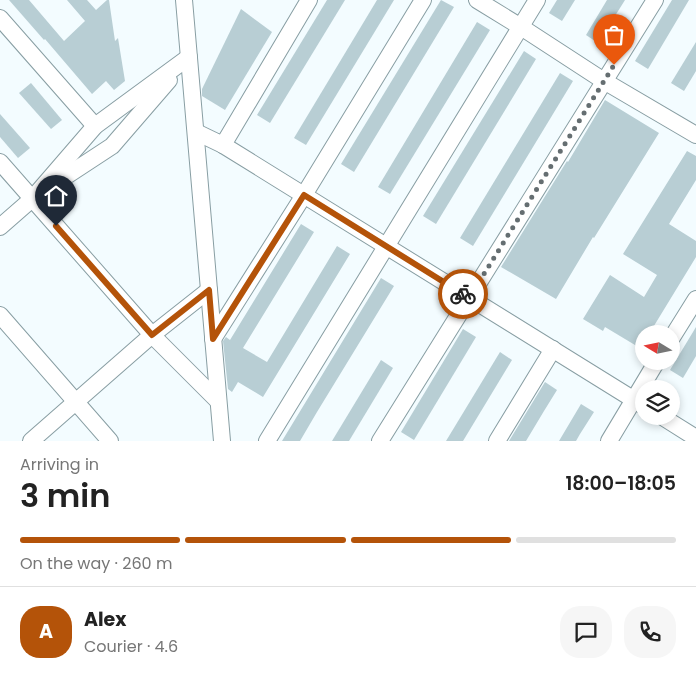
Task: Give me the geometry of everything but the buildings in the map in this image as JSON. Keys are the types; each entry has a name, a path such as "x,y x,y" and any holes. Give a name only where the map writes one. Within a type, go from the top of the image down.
{"street":[{"path":"184,0 222,441"},
{"path":"223,145 309,0"},
{"path":"213,339 304,195 423,0"},
{"path":"477,0 604,81 694,130"},
{"path":"267,441 537,0"},
{"path":"380,441 654,0"},
{"path":"0,18 95,126"},
{"path":"32,199 95,126 189,57"},
{"path":"0,227 32,199 112,146 189,57"},
{"path":"196,132 223,145 635,400"},
{"path":"0,162 152,335 218,401"},
{"path":"31,441 152,335 209,290"},
{"path":"680,325 696,299"},
{"path":"0,315 110,441"},
{"path":"497,441 553,349"},
{"path":"609,441 635,408"},
{"path":"675,425 696,438"}],"way so far":[{"path":"463,294 469,298 614,65"}],"route":[{"path":"56,226 152,335 209,290 213,339 304,195 463,294"}]}
